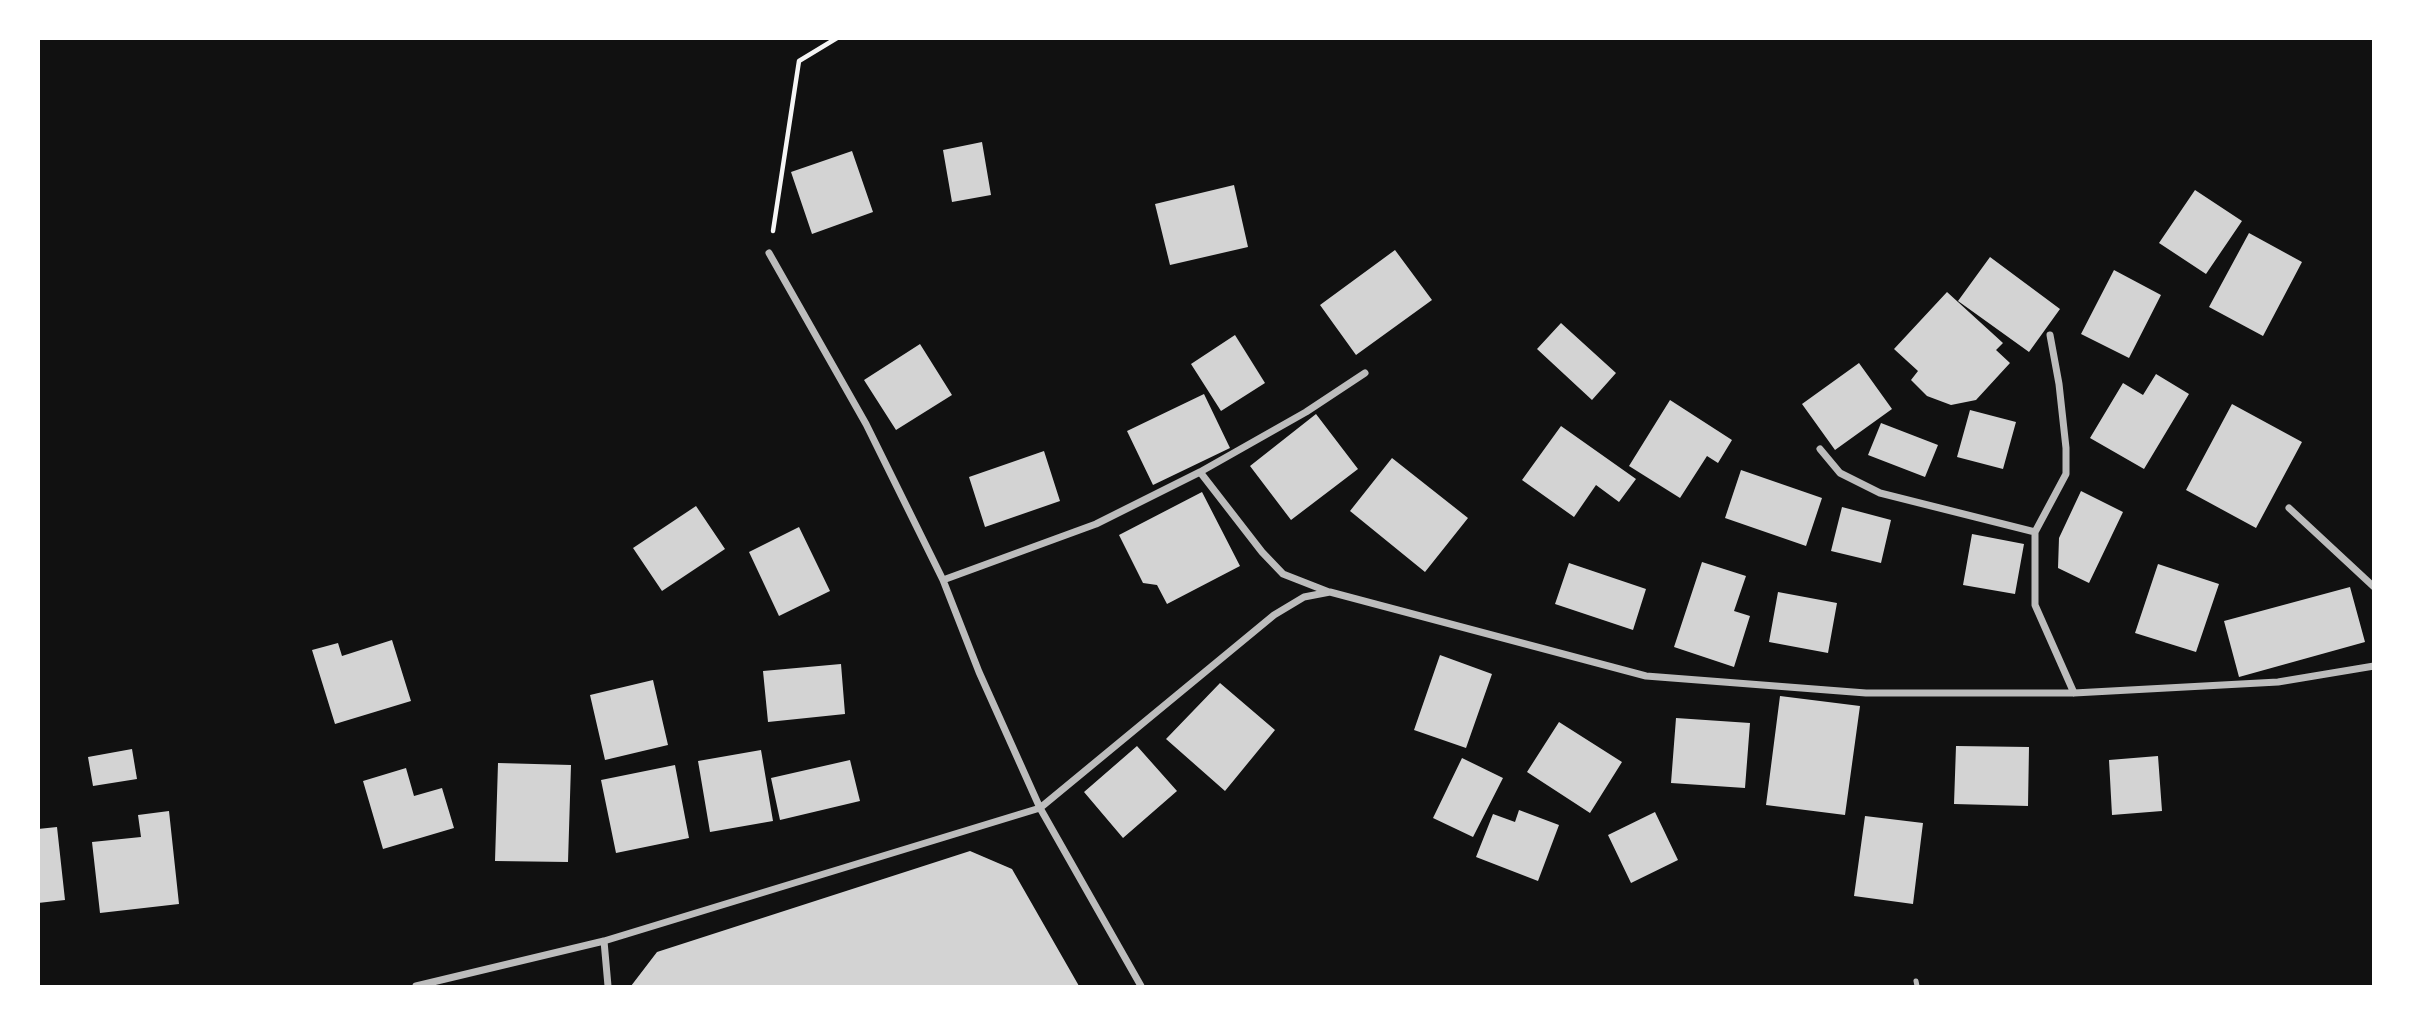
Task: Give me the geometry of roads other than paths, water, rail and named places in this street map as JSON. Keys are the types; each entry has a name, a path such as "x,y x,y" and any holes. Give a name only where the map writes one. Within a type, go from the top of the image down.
{"street":[{"path":"769,253 866,424 943,580 979,672 1040,808 1141,986"},
{"path":"2050,335 2059,384 2066,474 2035,533 2035,604 2074,693"},
{"path":"943,580 1096,524 1200,472 1306,412 1365,373"},
{"path":"1820,449 1840,473 1880,493 2035,533"},
{"path":"1200,472 1262,552 1283,574 1329,592 1647,676 1866,693 2074,693 2278,682 2374,666"},
{"path":"2289,508 2374,587"},
{"path":"416,986 604,941 1040,808 1274,615 1304,597 1329,592"},
{"path":"604,941 608,986"}]}
